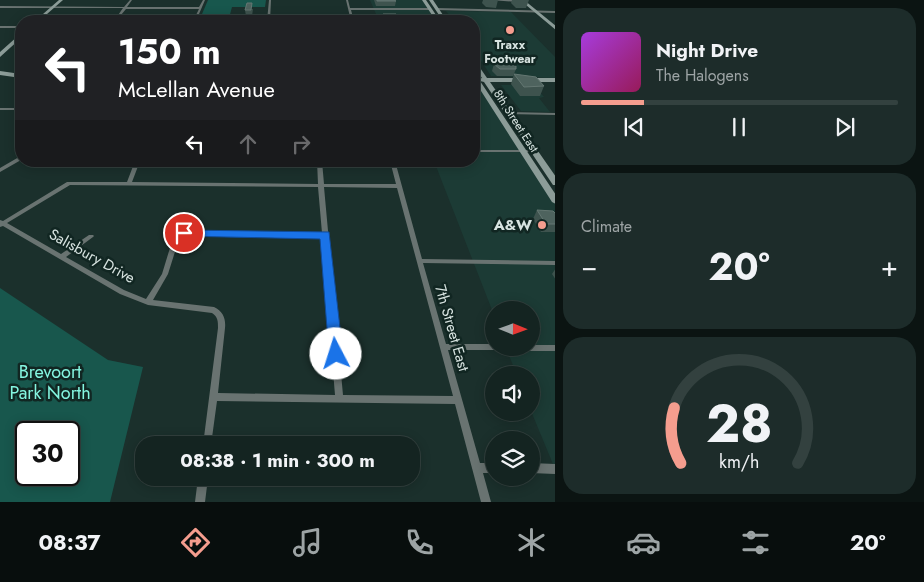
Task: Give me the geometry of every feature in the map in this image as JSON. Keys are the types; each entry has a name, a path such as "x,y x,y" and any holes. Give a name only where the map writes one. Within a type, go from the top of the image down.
{"main road":[{"path":"44,15 61,0"},
{"path":"424,0 434,15"},
{"path":"431,0 441,15"},
{"path":"525,0 555,29"},
{"path":"525,0 555,24"},
{"path":"430,9 435,10 440,15"},
{"path":"0,55 3,50 15,41"},
{"path":"0,76 15,77"},
{"path":"480,81 555,82"},
{"name":"8th Street East","path":"480,83 508,113 555,183"},
{"name":"8th Street East","path":"480,84 555,202"}],"street":[{"path":"120,15 131,0"},
{"path":"198,15 204,0"},
{"path":"269,15 270,0"},
{"path":"347,0 350,15"},
{"path":"492,0 525,0"},
{"path":"0,7 201,8"},
{"path":"349,9 430,9"},
{"path":"437,9 555,12"},
{"path":"0,26 15,27"},
{"path":"0,109 15,110"},
{"path":"0,114 6,109"},
{"path":"508,113 555,114"},
{"path":"480,150 534,151"},
{"path":"0,170 15,161"},
{"path":"129,184 136,167"},
{"path":"319,167 339,399"},
{"name":"7th Street East","path":"393,167 486,502"},
{"path":"1,223 69,183 398,186"},
{"name":"Salisbury Drive","path":"1,223 122,292 148,302 214,310 221,314 222,321 208,436"},
{"path":"148,302 165,274 176,238 184,233 325,235"},
{"path":"62,257 90,236"},
{"path":"419,261 555,263"},
{"path":"443,347 485,347"},
{"path":"540,348 555,348"},
{"path":"214,397 458,400"},
{"path":"476,468 485,468"},
{"path":"540,468 555,469"},
{"path":"200,502 202,486"}],"shaded area":[{"path":"370,0 424,0 434,15 376,15"},
{"path":"446,11 511,12 555,57 555,78 491,76 480,59 480,15 449,15"},
{"path":"501,85 534,85 544,97 539,98 550,112 521,111"},
{"path":"480,86 555,202 555,469 535,421 540,421 540,366 513,366 509,356 540,356 540,301 489,301 436,167 480,167"}],"green space":[{"path":"208,0 266,0 265,7 232,7 230,15 202,15"},
{"name":"Brevoort Park North","path":"0,288 108,360 143,367 110,502 0,502"}],"building":[{"path":"394,0 396,1 377,1"},
{"path":"247,3 252,3 251,10 245,10"},
{"path":"494,64 516,66 516,69 500,69"},
{"path":"514,74 536,77 544,86 524,87"},
{"path":"537,210 553,211 555,213 555,224 546,224"}],"place":[{"name":"Traxx Footwear","path":"510,30"},
{"name":"A&W","path":"542,225"}],"route":[{"path":"184,233 325,235 336,354"}]}
